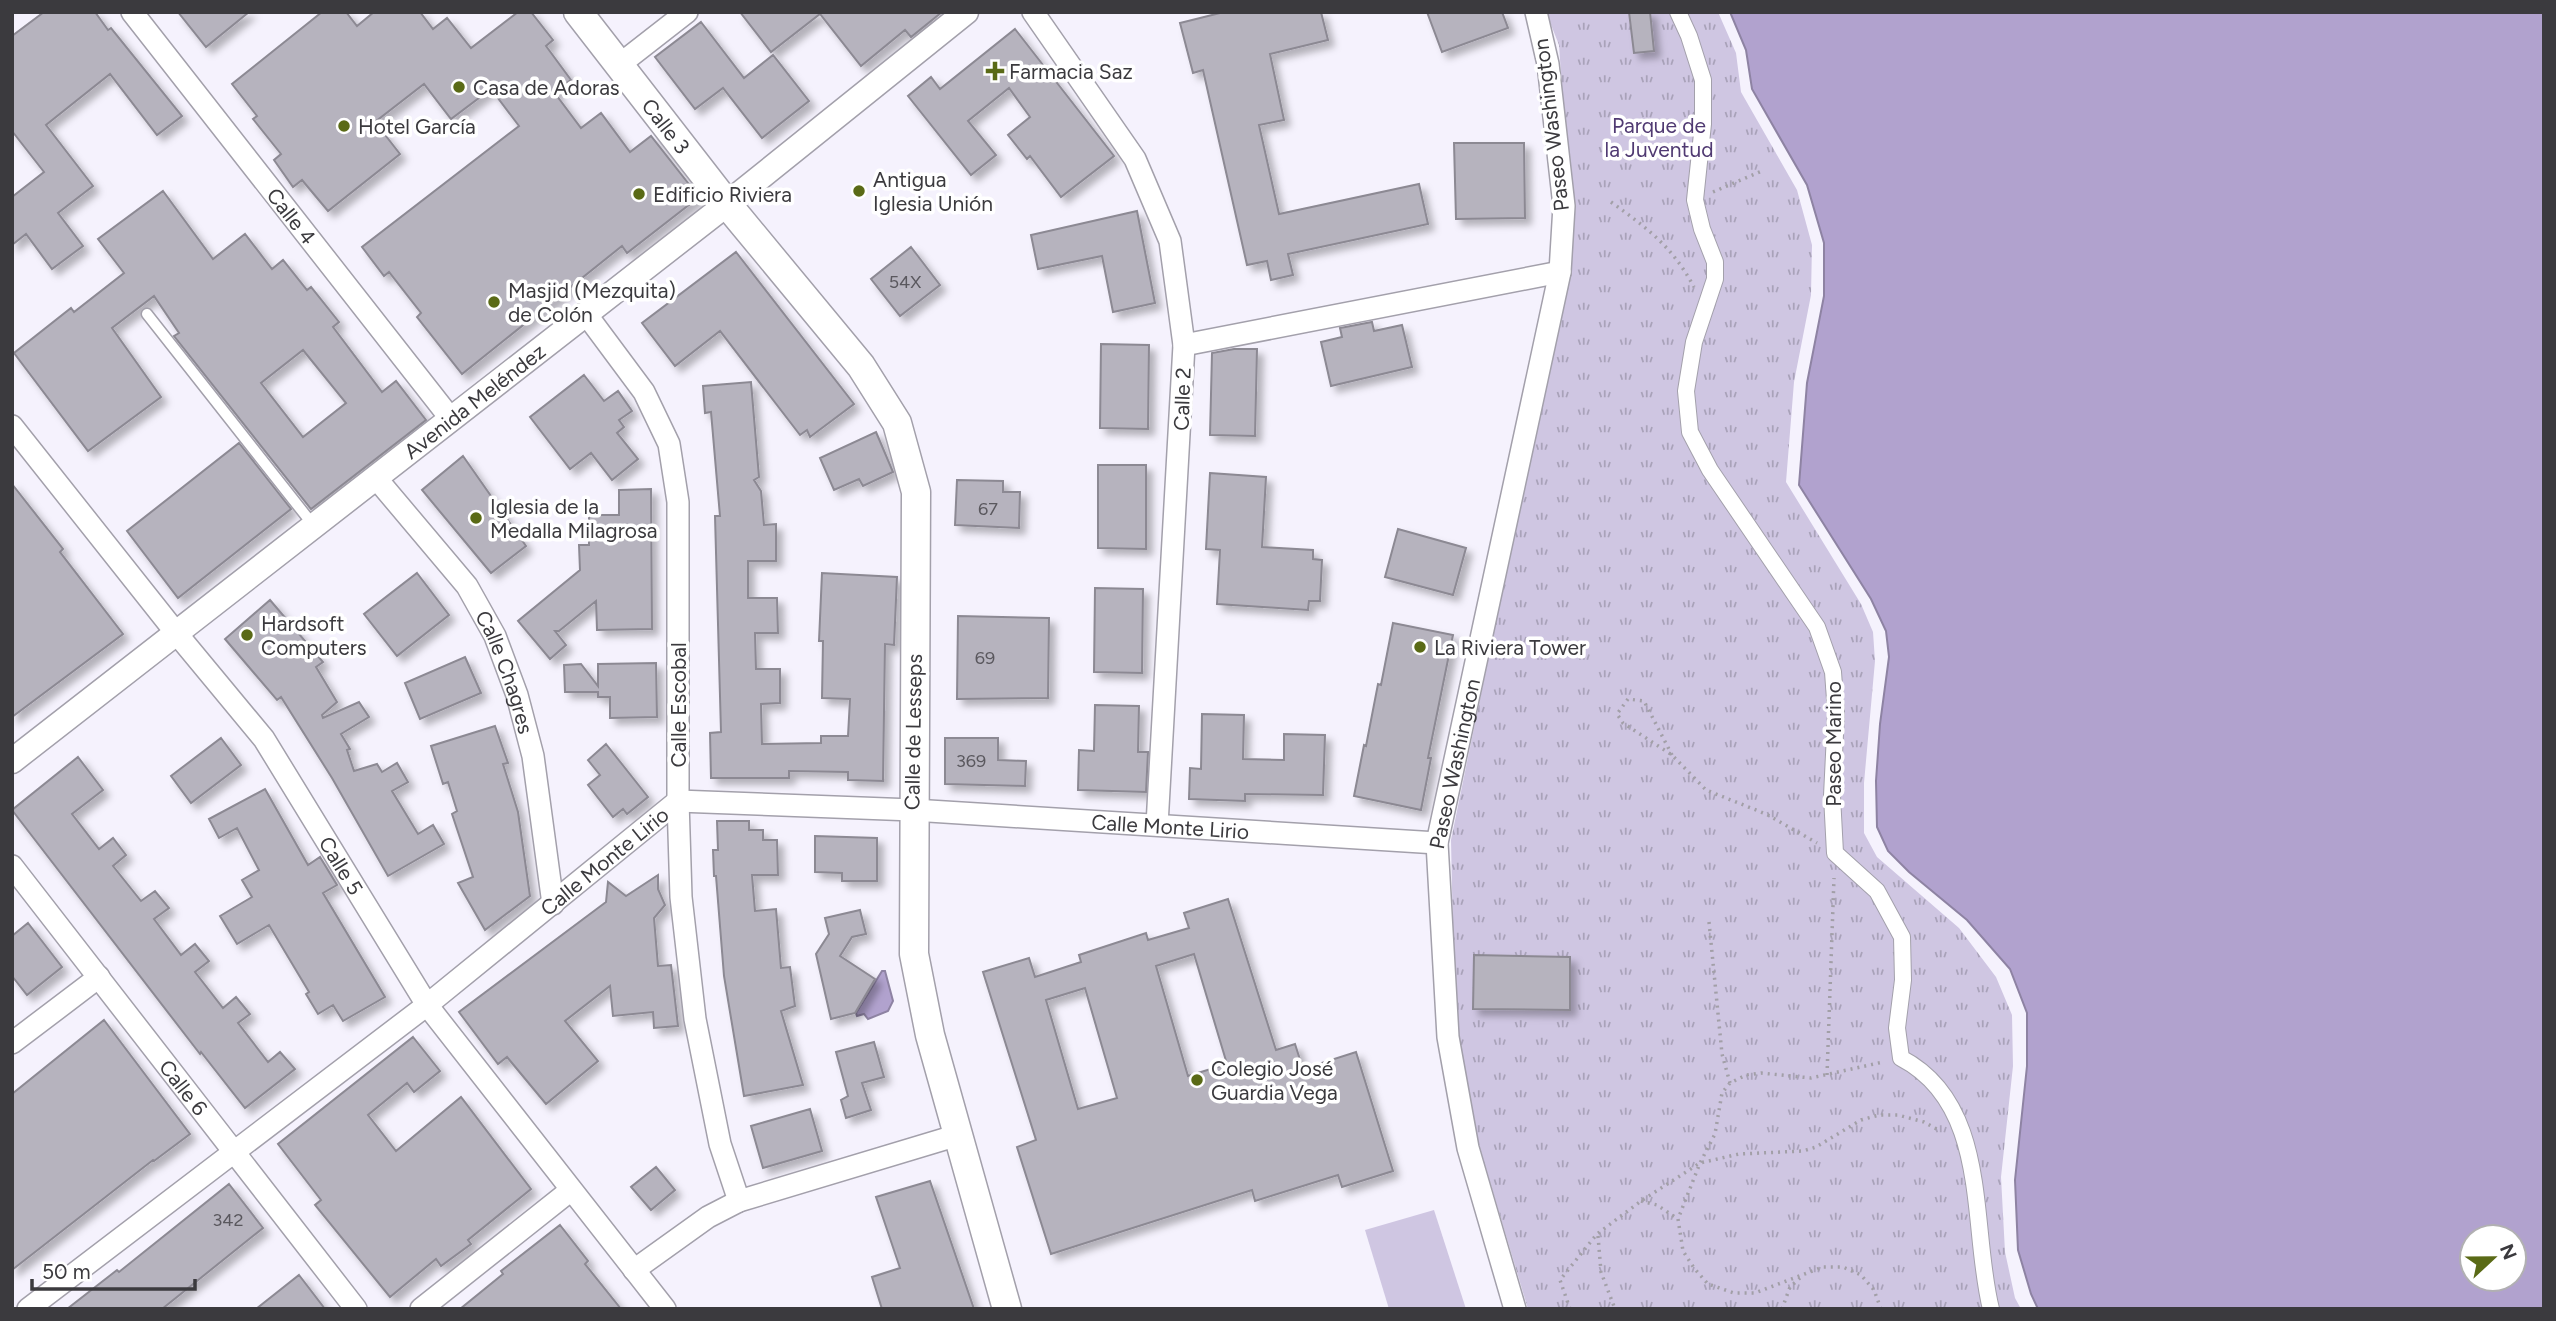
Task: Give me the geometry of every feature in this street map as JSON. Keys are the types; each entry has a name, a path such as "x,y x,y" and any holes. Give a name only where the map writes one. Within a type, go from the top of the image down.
{"main road":[{"name":"Calle 3","path":"578,12 727,204"},
{"name":"Calle de Lesseps","path":"727,204 860,366 897,423 916,492 912,810 914,954 930,1035 1007,1309"}],"street":[{"name":"Calle 4","path":"132,12 451,419"},
{"path":"620,65 687,12"},
{"name":"Avenida Meléndez","path":"12,761 727,204 966,12"},
{"name":"Calle 2","path":"1033,12 1135,159 1170,241 1184,345 1157,825"},
{"name":"Paseo Washington","path":"1515,1309 1468,1148 1448,1037 1437,843 1560,272 1564,206 1548,64 1536,12"},
{"name":"Paseo Marino","path":"1678,12 1703,80 1703,124 1695,200 1702,229 1715,262 1715,279 1694,342 1686,391 1690,432 1710,470 1818,627 1833,672 1836,713 1832,796 1835,853"},
{"path":"1184,345 1560,272"},
{"name":"Calle Escobal","path":"586,314 644,392 669,444 678,502 678,801 681,897 695,1019 720,1144 739,1200"},
{"name":"Calle 5","path":"12,426 264,739 427,1005 665,1309"},
{"name":"Calle Chagres","path":"376,478 467,586 495,636 517,695 533,756 553,904"},
{"name":"Calle Monte Lirio","path":"28,1309 427,1005 678,801 912,810 1437,843"},
{"path":"1835,853 1877,891 1902,937 1903,980 1897,1028 1901,1058 1917,1066 1940,1089 1955,1113 1967,1147 1975,1189 1984,1282 1991,1309"},
{"name":"Calle 6","path":"12,866 356,1309"},
{"path":"12,1043 99,977"},
{"path":"634,1270 708,1217 739,1200 958,1135"},
{"path":"421,1309 571,1190"}],"lane":[{"path":"147,314 314,526"}],"path":[{"path":"1695,200 1762,170"},
{"path":"1611,202 1652,232 1682,265 1705,309"},
{"path":"1672,755 1644,701 1628,699 1616,714 1623,723 1672,755 1706,790 1766,814 1835,853 1827,1075"},
{"path":"1709,922 1722,1054 1730,1083"},
{"path":"1881,1309 1874,1290 1861,1275 1843,1267 1823,1267 1755,1293 1734,1293 1708,1284 1683,1251 1678,1219 1700,1163 1715,1135 1723,1093 1730,1083 1746,1075 1761,1073 1811,1078 1901,1058"},
{"path":"1570,1309 1560,1280 1597,1234 1641,1201 1700,1163 1739,1154 1803,1151 1816,1147 1861,1120 1879,1115 1898,1115 1924,1122 1967,1147"},
{"path":"1641,1201 1657,1205 1678,1219"},
{"path":"1597,1234 1601,1272 1615,1309"},
{"path":"1782,1309 1790,1287 1805,1274"}],"green space":[{"name":"Parque de la Juventud","path":"1546,12 1718,12 1736,53 1741,92 1797,190 1812,245 1811,295 1794,382 1786,482 1861,604 1873,632 1875,661 1864,783 1864,833 1877,857 1959,928 1996,977 2012,1015 2013,1066 2001,1177 2005,1252 2015,1298 2021,1309 1528,1309 1478,1142 1455,1032 1451,840 1573,247 1559,45"},
{"path":"1434,1210 1466,1309 1389,1309 1365,1230"}],"shaded area":[{"path":"1730,12 2544,12 2544,1309 2038,1309 2018,1250 2015,1180 2027,1066 2027,1013 2010,969 1967,920 1888,851 1877,827 1876,781 1880,724 1889,657 1886,631 1871,599 1799,485 1807,383 1824,296 1824,243 1807,185 1752,89 1746,50"},
{"path":"882,971 885,971 893,1001 888,1011 868,1019 864,1014 857,1016 856,1013"}],"building":[{"path":"44,12 95,12 182,116 157,135 110,74 46,125 93,186 58,213 83,246 52,269 26,234 12,245 12,197 44,172 12,131 12,36"},
{"path":"178,12 249,12 206,47"},
{"path":"322,12 346,12 357,26 374,12 420,12 433,29 447,18 471,48 518,12 531,12 553,40 546,46 571,80 554,92 581,128 601,113 630,152 651,136 699,197 627,253 622,246 462,374 417,317 421,313 389,272 384,276 362,247 519,126 491,89 451,119 424,84 375,122 400,154 328,211 302,180 293,187 274,160 281,154 253,119 257,116 232,84"},
{"path":"740,12 942,12 911,37 905,30 861,66 820,14 771,52"},
{"path":"1224,12 1321,12 1328,40 1270,54 1284,120 1259,125 1279,214 1419,184 1428,224 1288,254 1293,275 1271,280 1267,261 1247,265 1203,70 1193,73 1180,23"},
{"path":"1427,12 1502,12 1508,28 1442,52"},
{"path":"1629,12 1650,12 1654,51 1634,53"},
{"path":"701,22 744,78 773,55 809,101 762,138 723,88 695,109 655,57"},
{"path":"1015,29 1114,156 1061,197 1030,156 1027,159 1008,135 1030,117 1009,88 968,121 996,155 971,175 908,96 931,77 940,89"},
{"path":"1454,143 1524,143 1525,218 1456,219"},
{"path":"163,191 213,259 245,234 272,269 283,260 307,290 311,287 339,322 333,327 382,392 396,381 426,420 311,509 174,336 179,333 154,296 112,328 161,397 88,451 14,353 71,308 74,312 124,273 98,239","holes":["303,350 346,403 303,437 261,383"]},
{"path":"1137,211 1155,303 1113,312 1102,256 1038,269 1031,235"},
{"path":"911,247 940,285 900,316 871,279"},
{"path":"736,252 854,404 810,437 807,430 800,435 720,331 675,366 642,323"},
{"path":"1372,322 1374,331 1402,325 1412,367 1331,386 1321,342 1342,337 1340,328"},
{"path":"1101,344 1149,345 1148,429 1100,428"},
{"path":"1257,349 1255,436 1210,435 1212,353"},
{"path":"584,375 604,401 618,391 632,411 619,420 624,427 617,433 638,459 612,480 591,453 570,469 530,417"},
{"path":"751,382 759,477 754,480 761,491 764,525 776,524 776,561 748,561 748,598 777,598 778,633 755,633 756,669 780,669 780,703 761,704 762,744 821,743 821,736 848,736 850,699 822,698 823,641 819,641 822,573 897,577 894,645 885,644 883,781 848,780 848,772 789,771 789,778 711,778 710,733 721,732 715,516 720,516 711,412 705,413 703,386"},
{"path":"876,432 893,472 863,486 859,479 834,490 820,458"},
{"path":"239,443 291,509 178,598 127,531"},
{"name":"Iglesia de la Medalla Milagrosa","path":"463,456 526,546 491,573 422,490"},
{"path":"1098,465 1146,465 1146,549 1098,548"},
{"path":"1210,473 1266,477 1262,547 1313,550 1313,559 1322,560 1320,601 1309,601 1308,610 1217,604 1220,550 1206,549"},
{"path":"957,480 1003,481 1003,492 1020,492 1019,528 955,525"},
{"path":"12,484 63,549 60,552 123,634 12,717"},
{"path":"651,489 652,629 597,630 596,601 559,631 555,631 566,645 550,659 518,621 580,570 579,545 589,545 589,515 619,515 619,490"},
{"path":"1398,529 1466,548 1453,595 1385,577"},
{"path":"417,573 449,615 397,656 364,614"},
{"path":"1095,588 1143,589 1142,673 1094,672"},
{"path":"270,600 323,662 316,667 337,702 322,715 323,718 359,702 369,717 341,734 350,749 347,750 354,771 377,764 382,772 397,763 408,782 392,791 418,834 433,825 444,844 388,876 332,778 281,697 277,700 225,639"},
{"path":"958,616 1049,618 1048,698 957,699"},
{"path":"1393,623 1453,635 1428,758 1431,758 1421,810 1354,796"},
{"path":"465,657 481,693 420,719 405,683"},
{"path":"656,663 657,717 610,718 610,697 598,697 598,692 565,692 564,665 581,664 598,686 598,664"},
{"path":"1095,705 1139,706 1138,752 1148,752 1146,792 1078,790 1079,750 1094,751"},
{"path":"1202,714 1244,715 1243,759 1284,760 1284,734 1325,735 1323,795 1245,794 1245,801 1189,799 1190,768 1201,769"},
{"path":"495,726 508,763 503,764 518,812 530,896 485,930 458,883 473,877 452,814 457,811 448,782 443,784 431,746"},
{"path":"221,738 241,765 191,803 171,776"},
{"path":"945,738 998,738 998,760 1026,761 1025,786 945,784"},
{"path":"606,744 648,797 627,814 623,809 613,817 588,785 600,775 588,760"},
{"path":"78,757 103,790 72,814 99,849 113,838 126,855 113,866 141,901 155,891 169,908 154,919 181,955 195,944 209,961 195,972 223,1008 236,997 250,1014 238,1023 268,1062 280,1052 295,1069 245,1108 201,1052 200,1054 12,810"},
{"path":"265,789 308,865 320,857 337,885 323,893 385,997 343,1021 333,1005 318,1014 306,994 309,992 269,925 237,944 220,916 252,897 242,880 259,870 237,828 219,838 209,819"},
{"path":"717,821 749,821 749,830 763,830 763,840 777,840 778,875 752,875 755,911 776,909 781,968 790,967 795,1006 781,1011 803,1085 744,1096 724,976 714,876 713,850 718,850"},
{"path":"815,836 877,838 877,881 842,881 842,873 815,872"},
{"path":"658,875 658,889 665,905 654,918 658,966 671,965 678,1026 654,1028 653,1012 613,1016 610,986 565,1021 598,1061 546,1104 507,1057 498,1064 459,1012 606,902 608,882 626,896"},
{"path":"1228,899 1276,1050 1295,1044 1303,1069 1356,1052 1393,1171 1342,1187 1338,1175 1255,1201 1252,1190 1051,1254 1017,1147 1036,1140 983,972 1029,958 1035,977 1081,962 1079,955 1146,933 1148,940 1189,928 1184,913","holes":["1194,954 1227,1064 1188,1076 1156,966","1085,988 1117,1098 1078,1109 1046,1000"]},
{"path":"860,910 866,934 852,937 840,956 875,979 855,1013 831,1019 816,954 829,934 825,918"},
{"path":"28,923 62,967 27,995 12,976 12,936"},
{"path":"1474,955 1570,957 1570,1010 1473,1009"},
{"path":"104,1020 190,1134 12,1270 12,1094"},
{"path":"413,1037 440,1071 414,1092 407,1083 368,1115 396,1151 461,1097 531,1189 468,1240 471,1244 441,1266 436,1259 390,1297 315,1205 321,1200 278,1144"},
{"path":"874,1042 884,1077 862,1083 871,1110 846,1118 841,1100 848,1096 836,1052"},
{"path":"810,1109 822,1151 763,1168 751,1126"},
{"path":"656,1167 675,1190 651,1210 631,1187"},
{"path":"930,1181 974,1309 882,1309 872,1277 900,1268 876,1197"},
{"path":"229,1184 263,1228 162,1309 67,1309 117,1270 119,1272"},
{"path":"560,1225 588,1261 585,1264 621,1309 460,1309 503,1274 501,1271"},
{"path":"299,1275 325,1309 256,1309"}],"place":[{"name":"Farmacia Saz","path":"995,71"},
{"name":"Casa de Adoras","path":"459,87"},
{"name":"Hotel García","path":"344,126"},
{"name":"Antigua Iglesia Unión","path":"859,191"},
{"name":"Edificio Riviera","path":"639,194"},
{"name":"Masjid (Mezquita) de Colón","path":"494,302"},
{"name":"Iglesia de la Medalla Milagrosa","path":"476,518"},
{"name":"Hardsoft Computers","path":"247,635"},
{"name":"La Riviera Tower","path":"1420,647"},
{"name":"Colegio José Guardia Vega","path":"1197,1080"}]}
